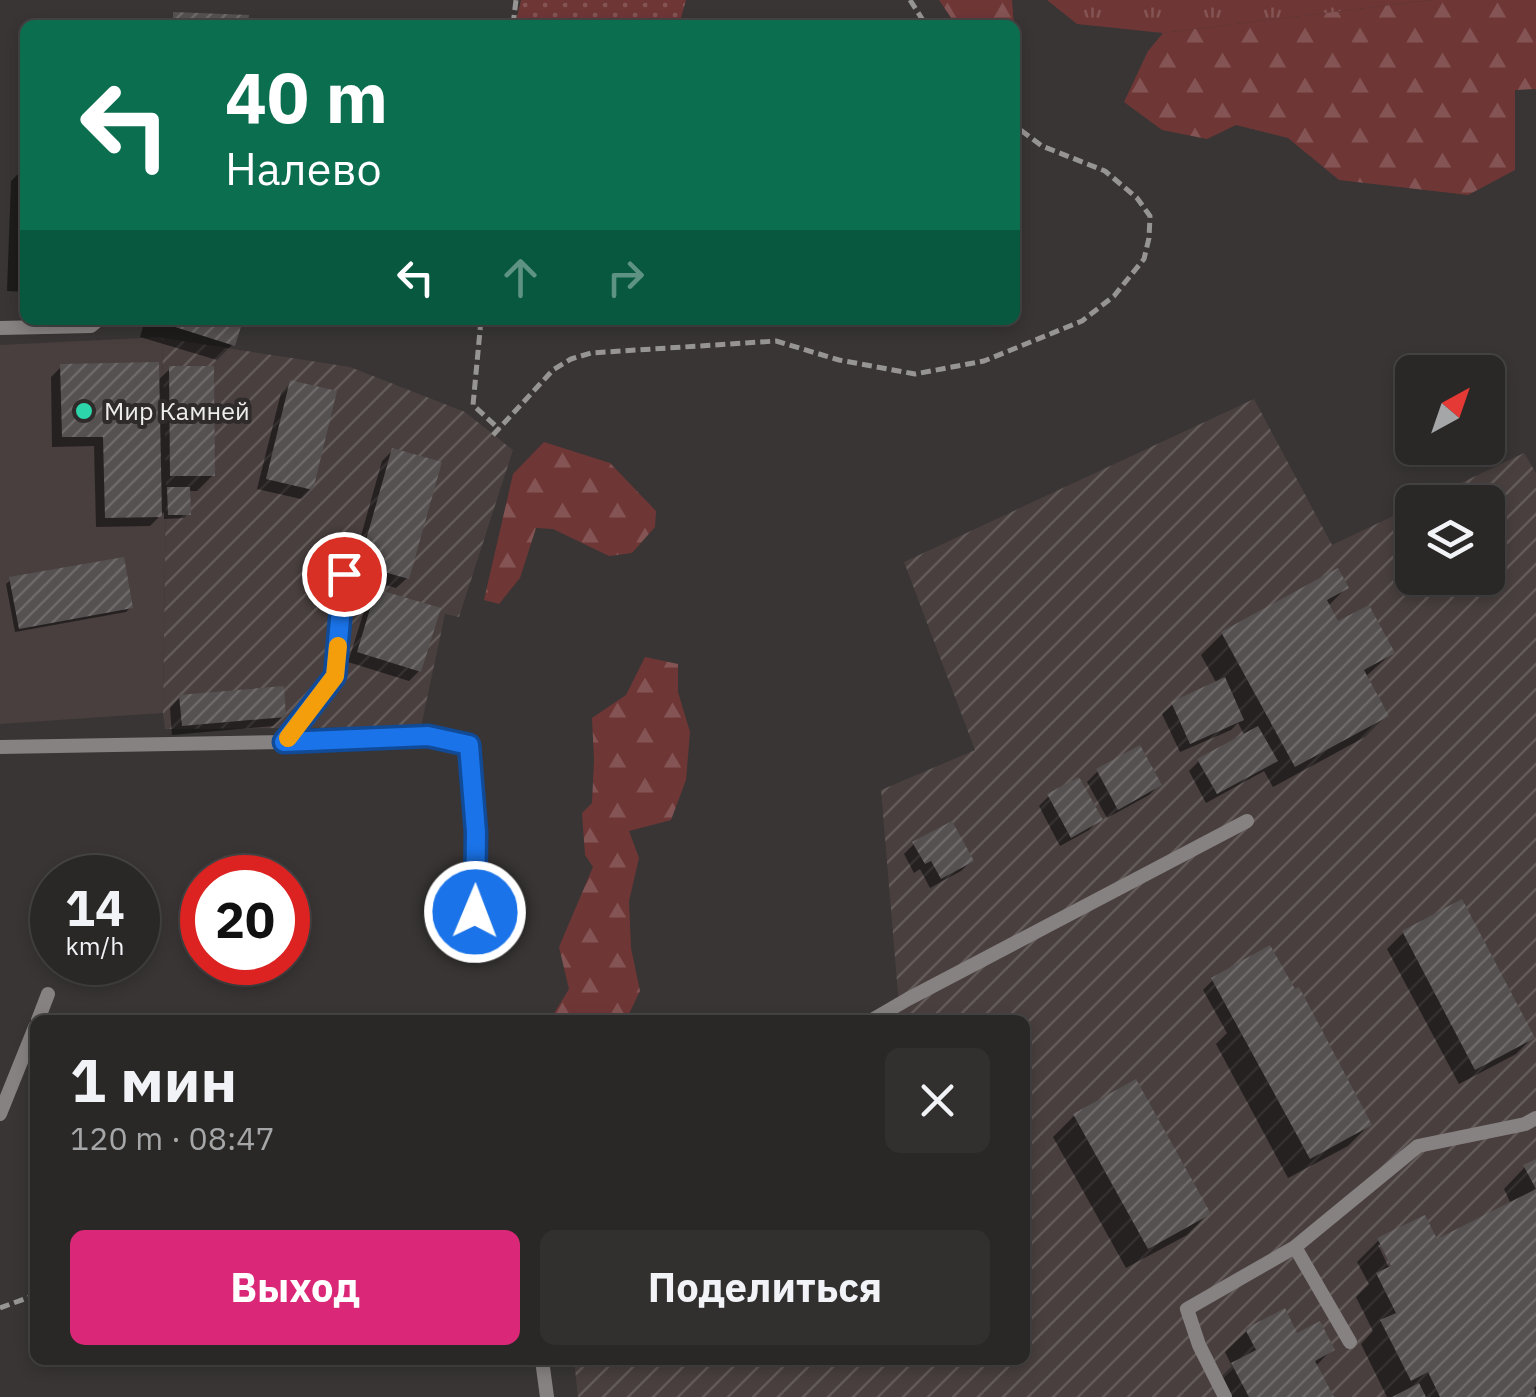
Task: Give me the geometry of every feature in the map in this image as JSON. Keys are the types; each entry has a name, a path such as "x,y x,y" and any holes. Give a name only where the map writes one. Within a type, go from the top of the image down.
{"lane":[{"path":"0,328 93,325"},
{"path":"284,742 335,676 344,574"},
{"path":"0,747 428,736 469,745 476,832 475,952"},
{"path":"881,1015 1247,821"},
{"path":"40,1015 48,994"},
{"path":"0,1114 30,1039"},
{"path":"1225,1397 1198,1345 1187,1309 1296,1247 1418,1146 1525,1124 1536,1118"},
{"path":"1296,1247 1350,1342"},
{"path":"543,1365 547,1397"}],"path":[{"path":"481,325 473,405 496,432 553,370 570,358 591,353 776,341 839,360 914,374 984,360 1082,321 1114,296 1144,260 1150,238 1150,216 1138,198 1105,170 1042,146 1020,130"},
{"path":"0,1308 30,1297"}],"shaded area":[{"path":"162,337 166,484 163,713 0,724 0,345"},
{"path":"162,338 350,367 465,412 513,450 459,617 445,614 421,727 165,729"},
{"path":"1254,399 1332,545 1395,515 1395,595 1505,595 1505,485 1457,485 1524,453 1536,473 1536,1397 578,1397 575,1365 1030,1365 1030,1015 887,1015 899,1006 881,790 975,750 904,562"}],"green space":[{"path":"521,0 686,0 680,20 516,20"},
{"path":"939,0 1012,0 1014,20 953,20"},
{"path":"1047,0 1431,0 1163,33 1077,24"},
{"path":"1431,0 1536,0 1536,89 1515,90 1515,170 1468,195 1339,180 1288,138 1236,125 1207,139 1162,130 1124,102 1148,51 1163,33"},
{"path":"544,442 610,463 656,511 655,527 632,553 609,556 553,529 536,528 520,578 499,604 484,600 513,474"},
{"path":"645,657 678,664 678,692 690,732 686,780 671,820 629,831 639,858 629,901 631,948 640,991 628,1015 553,1015 569,989 559,947 593,867 585,855 582,813 592,803 592,718 626,695"}],"building":[{"path":"173,12 249,15 248,20 173,20"},
{"path":"169,325 241,325 235,346"},
{"path":"159,362 162,517 105,518 103,437 62,437 60,364"},
{"path":"169,366 214,366 215,476 170,476"},
{"path":"290,380 337,391 313,490 266,479"},
{"path":"392,448 442,462 409,579 359,565"},
{"path":"167,487 190,487 191,515 168,515"},
{"path":"124,557 133,608 19,629 9,577"},
{"path":"1338,568 1349,588 1327,600 1338,621 1369,605 1395,653 1364,670 1389,716 1295,767 1221,632"},
{"path":"376,589 441,608 421,672 357,652"},
{"path":"1225,677 1244,720 1190,744 1171,702"},
{"path":"284,686 286,717 182,726 179,695"},
{"path":"1258,726 1278,761 1217,794 1197,759"},
{"path":"1140,745 1162,785 1118,810 1096,769"},
{"path":"1079,777 1103,820 1071,838 1047,794"},
{"path":"952,821 974,861 941,879 931,861 925,864 912,842"},
{"path":"1462,899 1535,1038 1475,1070 1402,931"},
{"path":"1270,945 1295,989 1299,987 1372,1125 1310,1159 1211,978"},
{"path":"1136,1079 1211,1214 1148,1249 1073,1114"},
{"path":"1536,1159 1536,1189 1523,1165"},
{"path":"1536,1189 1536,1397 1440,1397 1428,1372 1411,1381 1380,1320 1396,1313 1376,1273 1391,1266 1377,1238 1425,1215 1437,1239"},
{"path":"1285,1308 1297,1333 1320,1321 1335,1350 1315,1361 1334,1397 1249,1397 1231,1363 1256,1350 1245,1329"},
{"path":"1419,1383 1426,1397 1392,1397"}],"slow traffic":[{"path":"288,738 335,676 338,646"}],"place":[{"name":"Мир Камней","path":"84,411"}],"route":[{"path":"344,574 335,676 284,742 428,736 469,745 476,832 475,912"}]}
